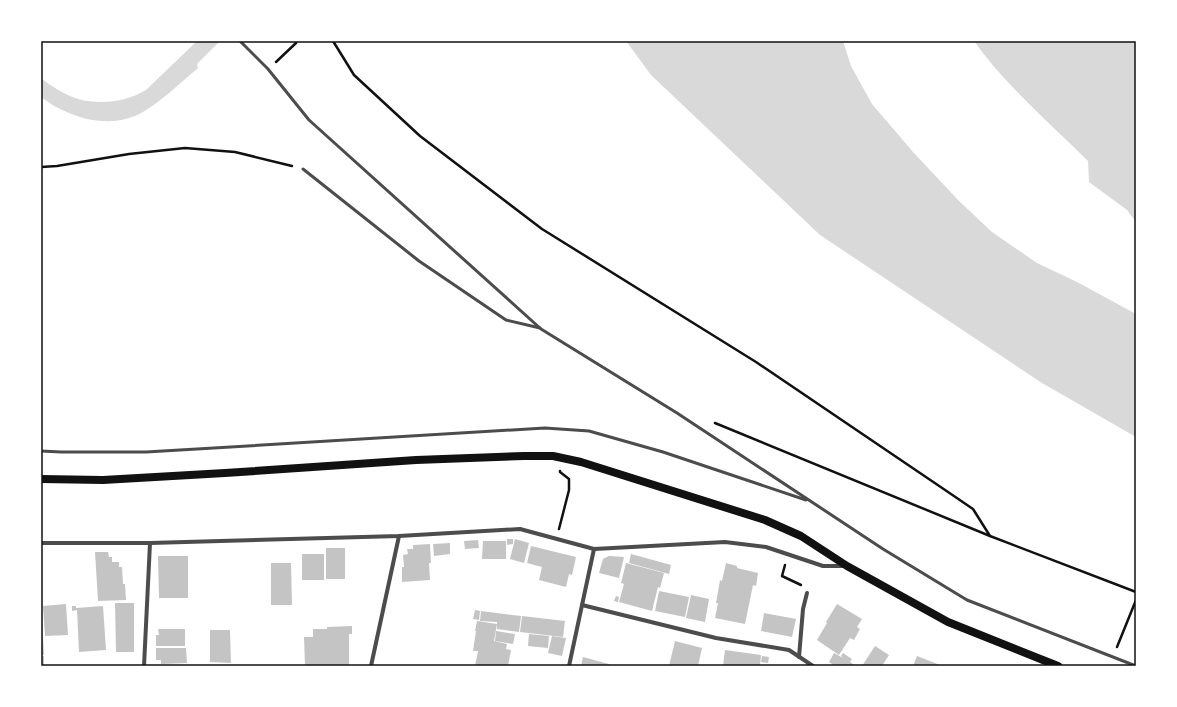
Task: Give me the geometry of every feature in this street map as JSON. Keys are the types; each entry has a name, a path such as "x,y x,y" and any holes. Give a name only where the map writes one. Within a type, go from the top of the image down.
{"main road":[{"path":"41,479 103,480 233,473 416,460 553,456 581,462 765,520 801,536 847,566 948,622 1058,666"}],"street":[{"path":"41,543 150,543 399,536 520,529 594,549 725,542 766,547 823,566 847,566"},
{"path":"371,666 399,536"},
{"path":"144,666 150,543"},
{"path":"570,666 594,549"},
{"path":"799,657 803,609 807,593"},
{"path":"582,605 716,638 788,650 813,666"}],"lane":[{"path":"240,41 268,69 309,120 542,329 677,413 883,549 967,600 1136,666"},
{"path":"303,169 419,261 500,316 506,320 542,329"},
{"path":"41,451 146,452 537,429 578,430 589,431 664,452 811,502"}],"path":[{"path":"268,69 296,43 296,41"},
{"path":"333,41 354,75 420,136 542,228 756,362 973,509 990,536"},
{"path":"41,167 57,166 129,154 185,148 235,152 303,169"},
{"path":"711,421 990,536 1136,592"},
{"path":"559,530 569,479"},
{"path":"783,573 782,576 809,588 807,593"},
{"path":"1113,657 1136,600"}],"shaded area":[{"path":"197,41 220,41 197,64 198,68 158,102 143,112 130,118 117,121 90,120 64,111 41,97 41,78 63,92 82,100 103,102 125,99 146,90"},
{"path":"626,41 843,41 851,66 872,104 913,152 959,201 992,232 1037,263 1077,282 1136,314 1136,437 1042,383 820,235 651,75"},
{"path":"974,41 1136,41 1136,222 1127,210 1089,182 1088,161 1028,103 986,57"}],"building":[{"path":"507,539 513,539 513,544 507,545"},
{"path":"515,539 529,543 524,563 510,559"},
{"path":"478,540 479,548 465,549 464,541"},
{"path":"483,541 506,541 506,559 482,559"},
{"path":"450,543 450,554 434,556 433,544"},
{"path":"430,544 430,580 402,582 402,567 404,567 403,555 408,554 407,549 413,549 413,545"},
{"path":"531,546 576,557 572,575 569,574 566,587 539,580 542,567 527,563"},
{"path":"326,548 345,548 345,579 326,579"},
{"path":"95,552 108,552 109,557 112,557 112,562 119,562 119,567 122,567 126,600 98,601"},
{"path":"302,554 324,554 324,580 302,580"},
{"path":"631,554 671,565 669,574 629,563"},
{"path":"158,556 188,556 188,598 159,598"},
{"path":"609,556 624,557 619,578 599,573 603,559"},
{"path":"271,563 291,563 292,605 271,605"},
{"path":"626,563 664,573 660,588 658,587 652,611 619,602 624,584 621,583"},
{"path":"726,563 737,566 737,568 758,573 756,586 753,585 745,624 715,618 720,580 722,581"},
{"path":"659,591 689,597 685,617 655,611"},
{"path":"691,595 709,599 705,622 686,618"},
{"path":"616,596 619,597 618,602 614,601"},
{"path":"115,603 134,603 134,652 116,652"},
{"path":"66,604 68,635 45,636 43,606"},
{"path":"837,604 862,619 857,627 860,629 854,640 850,638 839,655 817,640"},
{"path":"72,606 76,606 76,608 103,606 106,650 79,652 77,610 72,611"},
{"path":"475,610 480,611 479,620 473,619"},
{"path":"481,611 521,616 519,632 497,629 497,622 480,621"},
{"path":"764,613 796,619 792,637 761,631"},
{"path":"522,616 565,621 563,637 520,632"},
{"path":"42,619 44,655 41,655"},
{"path":"477,621 497,624 494,641 507,644 506,649 511,650 508,666 475,666 478,651 473,651"},
{"path":"352,626 352,634 349,634 349,666 305,666 304,637 313,637 313,629"},
{"path":"158,629 185,629 185,646 156,646 156,635 159,635"},
{"path":"210,630 230,630 231,663 210,662"},
{"path":"496,631 515,634 513,644 495,641"},
{"path":"529,634 549,636 548,648 528,646"},
{"path":"552,636 566,638 562,656 548,653"},
{"path":"675,641 702,648 698,666 669,666"},
{"path":"875,646 889,655 882,666 862,666"},
{"path":"156,648 186,648 187,663 161,664 161,660 156,660"},
{"path":"725,650 761,655 760,666 723,666"},
{"path":"834,653 843,658 841,656 843,653 852,659 850,662 856,666 835,666 829,662"},
{"path":"41,656 44,656 44,666 41,666"},
{"path":"762,656 769,657 768,663 761,662"},
{"path":"917,656 935,663 942,666 913,666"},
{"path":"583,657 609,664 609,666 581,666"}]}
